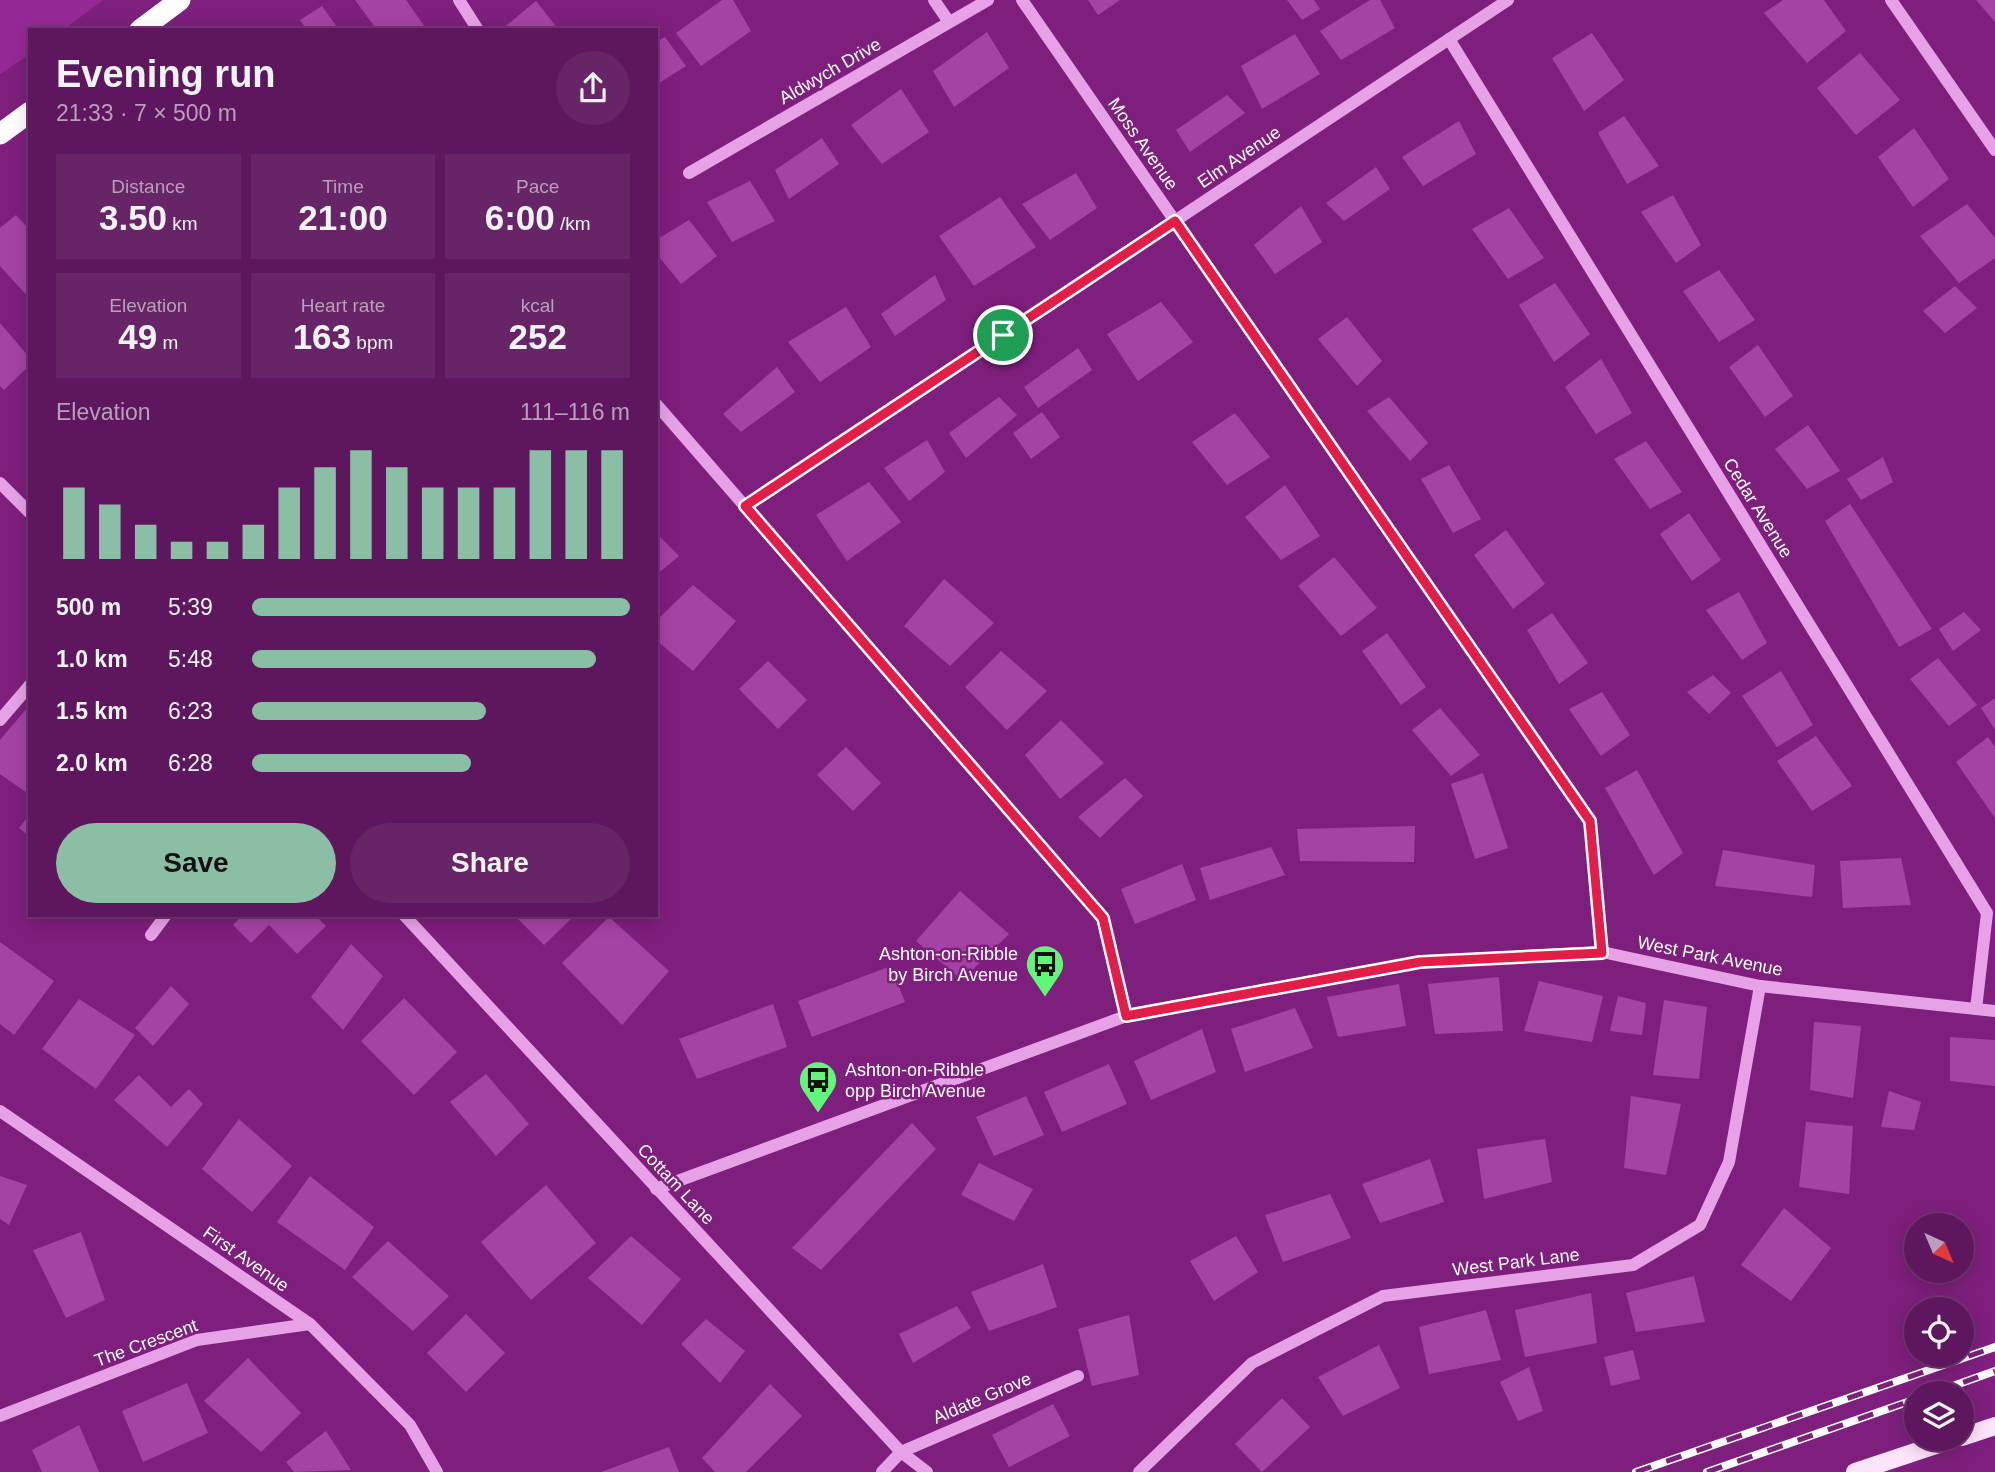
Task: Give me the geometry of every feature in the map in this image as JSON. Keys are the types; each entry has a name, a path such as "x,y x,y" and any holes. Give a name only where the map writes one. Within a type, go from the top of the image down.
{"highway":[{"path":"143,28 180,0"},
{"path":"0,134 28,113"}],"main road":[{"path":"1974,1433 1995,1426"},
{"path":"1855,1472 1920,1451"}],"street":[{"path":"459,0 477,28"},
{"path":"934,0 949,22"},
{"name":"Aldwych Drive","path":"690,173 988,0"},
{"name":"Moss Avenue","path":"1022,0 1590,821 1602,953"},
{"name":"Elm Avenue","path":"745,506 1508,0"},
{"path":"1891,0 1995,150"},
{"name":"Cedar Avenue","path":"1449,40 1987,913 1976,1009"},
{"path":"658,406 1103,918 1126,1016"},
{"path":"0,483 28,511"},
{"path":"0,720 28,687"},
{"path":"151,934 164,917"},
{"name":"Cottam Lane","path":"406,917 901,1452 926,1472"},
{"name":"West Park Avenue","path":"656,1189 1126,1016 1420,962 1602,953 1760,986 1995,1011"},
{"name":"West Park Lane","path":"1139,1472 1252,1363 1383,1296 1633,1265 1700,1225 1729,1162 1760,986"},
{"name":"First Avenue","path":"0,1111 310,1324 410,1425 437,1472"},
{"name":"The Crescent","path":"0,1416 197,1340 310,1324"},
{"name":"Aldate Grove","path":"901,1452 1078,1376"},
{"path":"882,1472 901,1452"}],"shaded area":[{"path":"0,0 103,0 66,28 28,28 28,55 0,74"}],"building":[{"path":"355,0 406,0 426,28 376,28"},
{"path":"722,0 733,0 751,31 701,66 676,33"},
{"path":"1088,0 1120,0 1098,15"},
{"path":"1287,0 1314,0 1320,9 1302,20"},
{"path":"1370,0 1380,0 1395,28 1341,60 1320,31"},
{"path":"1783,0 1824,0 1846,31 1807,63 1764,13"},
{"path":"1976,0 1995,0 1995,22"},
{"path":"536,1 557,28 503,28"},
{"path":"322,6 338,28 306,28 300,20"},
{"path":"987,32 1009,68 954,107 933,71"},
{"path":"1592,33 1624,80 1584,111 1552,58"},
{"path":"1295,34 1320,74 1262,109 1241,66"},
{"path":"665,37 686,66 658,84 658,41"},
{"path":"1860,53 1900,100 1856,135 1817,88"},
{"path":"901,89 929,132 882,164 851,125"},
{"path":"1227,95 1245,113 1190,152 1176,130"},
{"path":"1624,116 1659,166 1627,184 1598,133"},
{"path":"1459,121 1476,154 1423,186 1402,157"},
{"path":"1914,128 1949,179 1913,207 1878,157"},
{"path":"822,138 839,164 789,199 775,170"},
{"path":"1376,167 1390,189 1344,221 1326,203"},
{"path":"1076,173 1097,208 1050,240 1022,204"},
{"path":"750,181 775,221 732,242 707,202"},
{"path":"1673,195 1701,245 1676,263 1641,212"},
{"path":"1000,197 1036,247 974,286 939,236"},
{"path":"1967,204 1995,238 1995,258 1959,283 1920,236"},
{"path":"1301,206 1322,242 1275,274 1254,245"},
{"path":"1509,208 1544,258 1508,279 1472,229"},
{"path":"16,215 28,228 28,297 0,266 0,228"},
{"path":"689,220 717,256 681,284 658,255 658,239"},
{"path":"1719,270 1755,320 1719,342 1683,291"},
{"path":"935,275 946,300 895,336 881,314"},
{"path":"1555,283 1590,334 1554,362 1519,305"},
{"path":"1955,286 1977,308 1945,333 1923,311"},
{"path":"1161,302 1193,342 1138,381 1107,334"},
{"path":"846,307 871,347 820,382 788,342"},
{"path":"1347,317 1382,361 1357,386 1318,339"},
{"path":"0,323 28,356 28,367 4,390 0,386"},
{"path":"1758,345 1793,396 1765,417 1729,367"},
{"path":"1078,348 1092,370 1038,408 1024,387"},
{"path":"1601,359 1632,413 1596,434 1565,387"},
{"path":"777,367 795,392 741,432 723,414"},
{"path":"999,397 1017,415 966,458 949,433"},
{"path":"1389,397 1428,443 1410,461 1367,411"},
{"path":"1042,412 1060,437 1031,459 1013,433"},
{"path":"1235,413 1270,457 1227,485 1192,442"},
{"path":"1808,425 1840,471 1807,489 1775,449"},
{"path":"927,440 945,472 909,501 884,468"},
{"path":"1646,441 1682,492 1650,509 1614,459"},
{"path":"1883,457 1893,482 1861,500 1847,479"},
{"path":"1449,465 1481,519 1453,533 1421,479"},
{"path":"869,482 901,522 847,561 816,515"},
{"path":"1285,485 1320,536 1281,560 1245,517"},
{"path":"1850,504 1932,629 1899,647 1825,521"},
{"path":"1689,513 1721,560 1692,581 1660,534"},
{"path":"1506,530 1545,584 1513,609 1474,555"},
{"path":"658,535 679,556 658,573"},
{"path":"1334,557 1377,608 1341,636 1298,586"},
{"path":"944,579 994,623 950,666 904,626"},
{"path":"693,585 736,621 693,671 658,642 658,619"},
{"path":"1739,592 1767,643 1742,660 1706,610"},
{"path":"1964,612 1981,630 1953,651 1939,629"},
{"path":"1552,613 1588,663 1559,684 1527,630"},
{"path":"1387,633 1426,687 1401,705 1362,651"},
{"path":"1001,651 1047,691 1007,730 965,687"},
{"path":"1938,658 1977,705 1949,726 1910,679"},
{"path":"768,661 807,700 778,729 739,689"},
{"path":"1781,671 1813,725 1777,747 1742,696"},
{"path":"1713,675 1731,693 1709,714 1687,692"},
{"path":"1602,692 1630,735 1601,756 1569,709"},
{"path":"1995,698 1995,730 1981,708"},
{"path":"28,707 28,794 0,774 0,740"},
{"path":"1440,708 1480,755 1451,776 1412,730"},
{"path":"1061,720 1104,763 1060,799 1025,755"},
{"path":"1816,736 1852,786 1812,811 1777,761"},
{"path":"1988,737 1995,747 1995,818 1956,762"},
{"path":"846,747 881,783 853,811 817,775"},
{"path":"1637,770 1683,853 1654,875 1605,788"},
{"path":"1483,773 1508,848 1475,859 1451,784"},
{"path":"1125,778 1143,796 1100,838 1078,817"},
{"path":"28,817 28,835 19,828"},
{"path":"1415,826 1414,862 1300,861 1297,829"},
{"path":"1271,847 1285,875 1210,900 1200,868"},
{"path":"1723,850 1815,865 1812,897 1715,886"},
{"path":"1901,858 1911,905 1843,908 1840,861"},
{"path":"1182,864 1196,900 1135,924 1121,889"},
{"path":"960,891 1009,934 962,980 916,941"},
{"path":"241,917 317,917 326,926 297,954 269,925 251,943 233,925"},
{"path":"516,917 573,917 544,945"},
{"path":"609,917 669,971 622,1025 562,963"},
{"path":"0,942 54,981 14,1035 0,1024"},
{"path":"351,944 383,976 343,1030 311,997"},
{"path":"891,966 905,1002 812,1037 798,1001"},
{"path":"1499,977 1503,1031 1435,1034 1428,984"},
{"path":"1539,981 1603,996 1592,1042 1524,1031"},
{"path":"1399,984 1406,1026 1338,1037 1327,997"},
{"path":"171,986 189,1004 153,1046 135,1028"},
{"path":"1618,996 1646,1003 1642,1035 1610,1031"},
{"path":"404,998 457,1052 414,1095 361,1041"},
{"path":"79,999 135,1035 96,1089 42,1049"},
{"path":"1664,1000 1707,1007 1699,1079 1653,1075"},
{"path":"773,1004 787,1047 697,1079 679,1039"},
{"path":"1295,1008 1313,1048 1245,1072 1231,1029"},
{"path":"1814,1022 1861,1026 1853,1098 1810,1090"},
{"path":"1202,1029 1216,1072 1151,1100 1134,1061"},
{"path":"1950,1037 1995,1040 1995,1086 1950,1081"},
{"path":"1109,1064 1127,1104 1062,1132 1044,1092"},
{"path":"486,1074 529,1124 496,1156 450,1102"},
{"path":"139,1075 171,1107 189,1089 203,1104 167,1147 114,1100"},
{"path":"1889,1091 1921,1102 1914,1130 1881,1127"},
{"path":"1026,1096 1044,1135 994,1156 976,1117"},
{"path":"1631,1096 1681,1104 1666,1175 1624,1168"},
{"path":"239,1119 292,1166 252,1212 202,1169"},
{"path":"1806,1122 1853,1126 1849,1194 1799,1187"},
{"path":"912,1123 936,1149 821,1270 792,1248"},
{"path":"1545,1139 1552,1182 1484,1199 1477,1149"},
{"path":"1430,1159 1444,1202 1380,1223 1362,1184"},
{"path":"979,1163 1033,1189 1014,1221 961,1195"},
{"path":"0,1176 27,1185 9,1225 0,1219"},
{"path":"310,1176 374,1227 345,1270 277,1222"},
{"path":"546,1185 596,1243 531,1300 481,1242"},
{"path":"1330,1194 1351,1238 1283,1262 1265,1215"},
{"path":"1784,1208 1831,1248 1791,1301 1741,1265"},
{"path":"81,1232 105,1300 66,1318 33,1250"},
{"path":"631,1236 681,1279 642,1325 588,1278"},
{"path":"1236,1236 1258,1272 1214,1301 1190,1261"},
{"path":"388,1241 449,1296 413,1331 352,1277"},
{"path":"1043,1264 1057,1307 989,1331 971,1292"},
{"path":"1694,1276 1705,1322 1636,1332 1626,1293"},
{"path":"1591,1293 1597,1343 1525,1357 1515,1310"},
{"path":"957,1306 971,1328 913,1363 899,1334"},
{"path":"1486,1310 1501,1360 1429,1374 1419,1327"},
{"path":"466,1314 505,1353 466,1392 427,1353"},
{"path":"1129,1315 1139,1375 1092,1386 1078,1329"},
{"path":"706,1319 745,1351 720,1383 681,1344"},
{"path":"1379,1345 1400,1388 1343,1416 1318,1377"},
{"path":"1633,1350 1640,1379 1611,1386 1604,1357"},
{"path":"248,1358 301,1413 261,1452 204,1401"},
{"path":"1529,1367 1543,1411 1518,1421 1500,1382"},
{"path":"187,1383 208,1433 143,1462 122,1411"},
{"path":"770,1384 802,1416 746,1472 715,1472 702,1458"},
{"path":"1282,1398 1310,1427 1262,1472 1235,1444"},
{"path":"1053,1404 1070,1436 1009,1467 992,1435"},
{"path":"79,1425 99,1472 42,1472 32,1450"},
{"path":"326,1431 351,1470 294,1472 286,1462"},
{"path":"669,1447 679,1472 601,1472"}],"railway":[{"path":"1636,1472 1995,1347"},
{"path":"1967,1381 1995,1371"},
{"path":"1707,1472 1904,1403"}],"place":[{"name":"Ashton-on-Ribble by Birch Avenue","path":"1045,998"},
{"name":"Ashton-on-Ribble opp Birch Avenue","path":"818,1114"}],"route":[{"path":"1175,221 1590,821 1602,953 1420,962 1126,1016 1103,918 745,506 1003,335 1175,221"}]}
